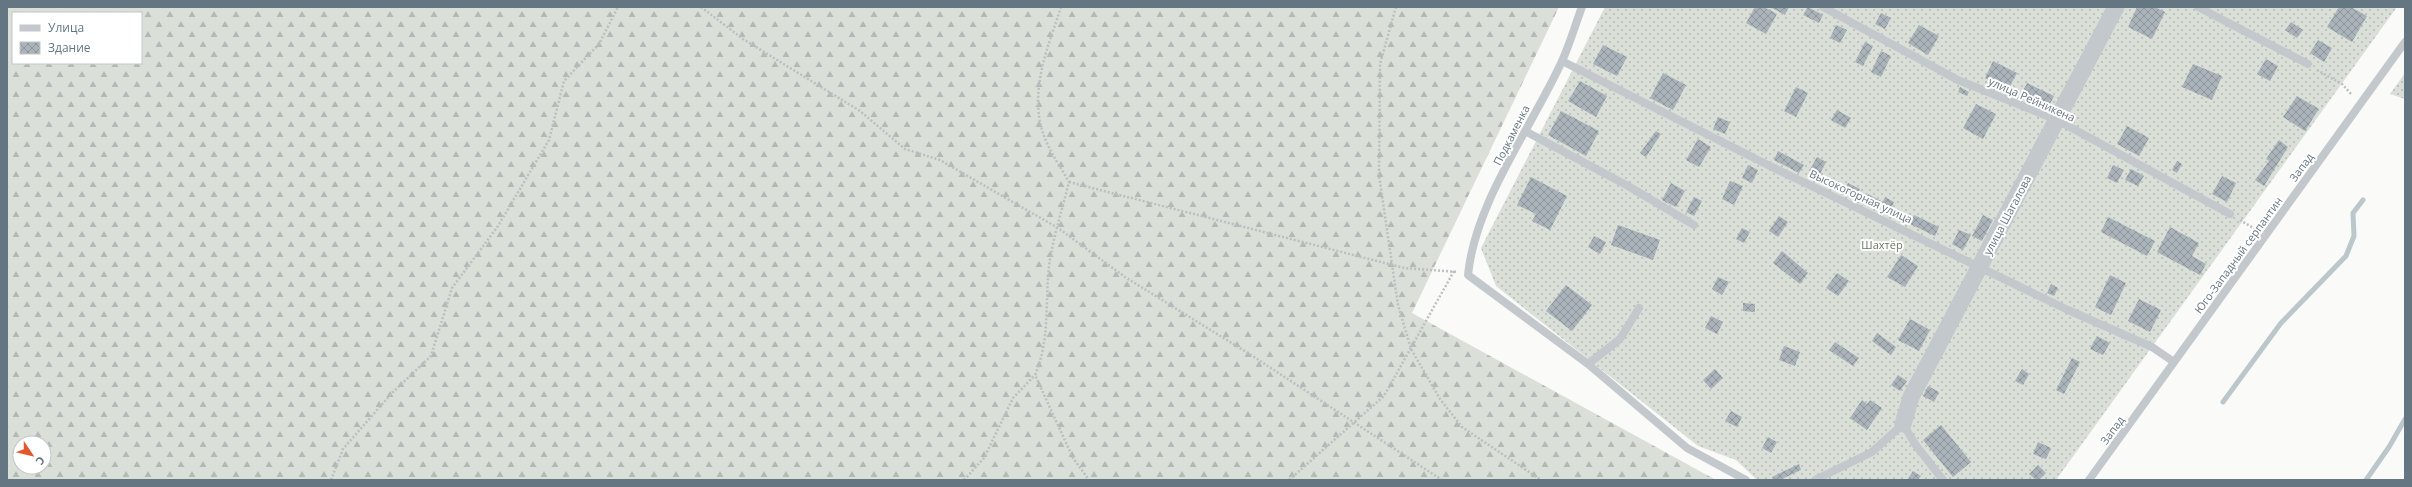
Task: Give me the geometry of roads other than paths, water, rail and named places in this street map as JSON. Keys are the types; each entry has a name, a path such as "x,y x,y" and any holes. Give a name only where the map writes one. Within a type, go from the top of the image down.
{"street":[{"name":"улица Шагалова","path":"1903,424 1911,397 2116,7"}],"lane":[{"name":"Подкаменка","path":"1582,7 1562,61 1494,190 1470,253 1468,275 1588,364"},
{"name":"улица Рейникена","path":"1823,7 1958,80 2057,120 2230,214"},
{"path":"2198,7 2308,64"},
{"name":"Юго-Западный серпантин","path":"2174,362 2405,42"},
{"name":"Высокогорная улица","path":"1562,61 1768,165 1981,266 2068,310 2152,348 2174,362"},
{"path":"1525,131 1628,186 1694,225"},
{"path":"1639,308 1620,339 1588,364 1688,448 1746,480"},
{"path":"2089,480 2174,362"},
{"path":"1815,480 1872,452 1903,424 1915,444 1943,480"}],"waterway":[{"path":"2223,402 2281,323 2346,256 2354,236 2353,213 2363,200"},
{"path":"2366,480 2389,447 2405,419"}],"park label":[{"name":"Шахтёр","path":"1882,244"}]}
